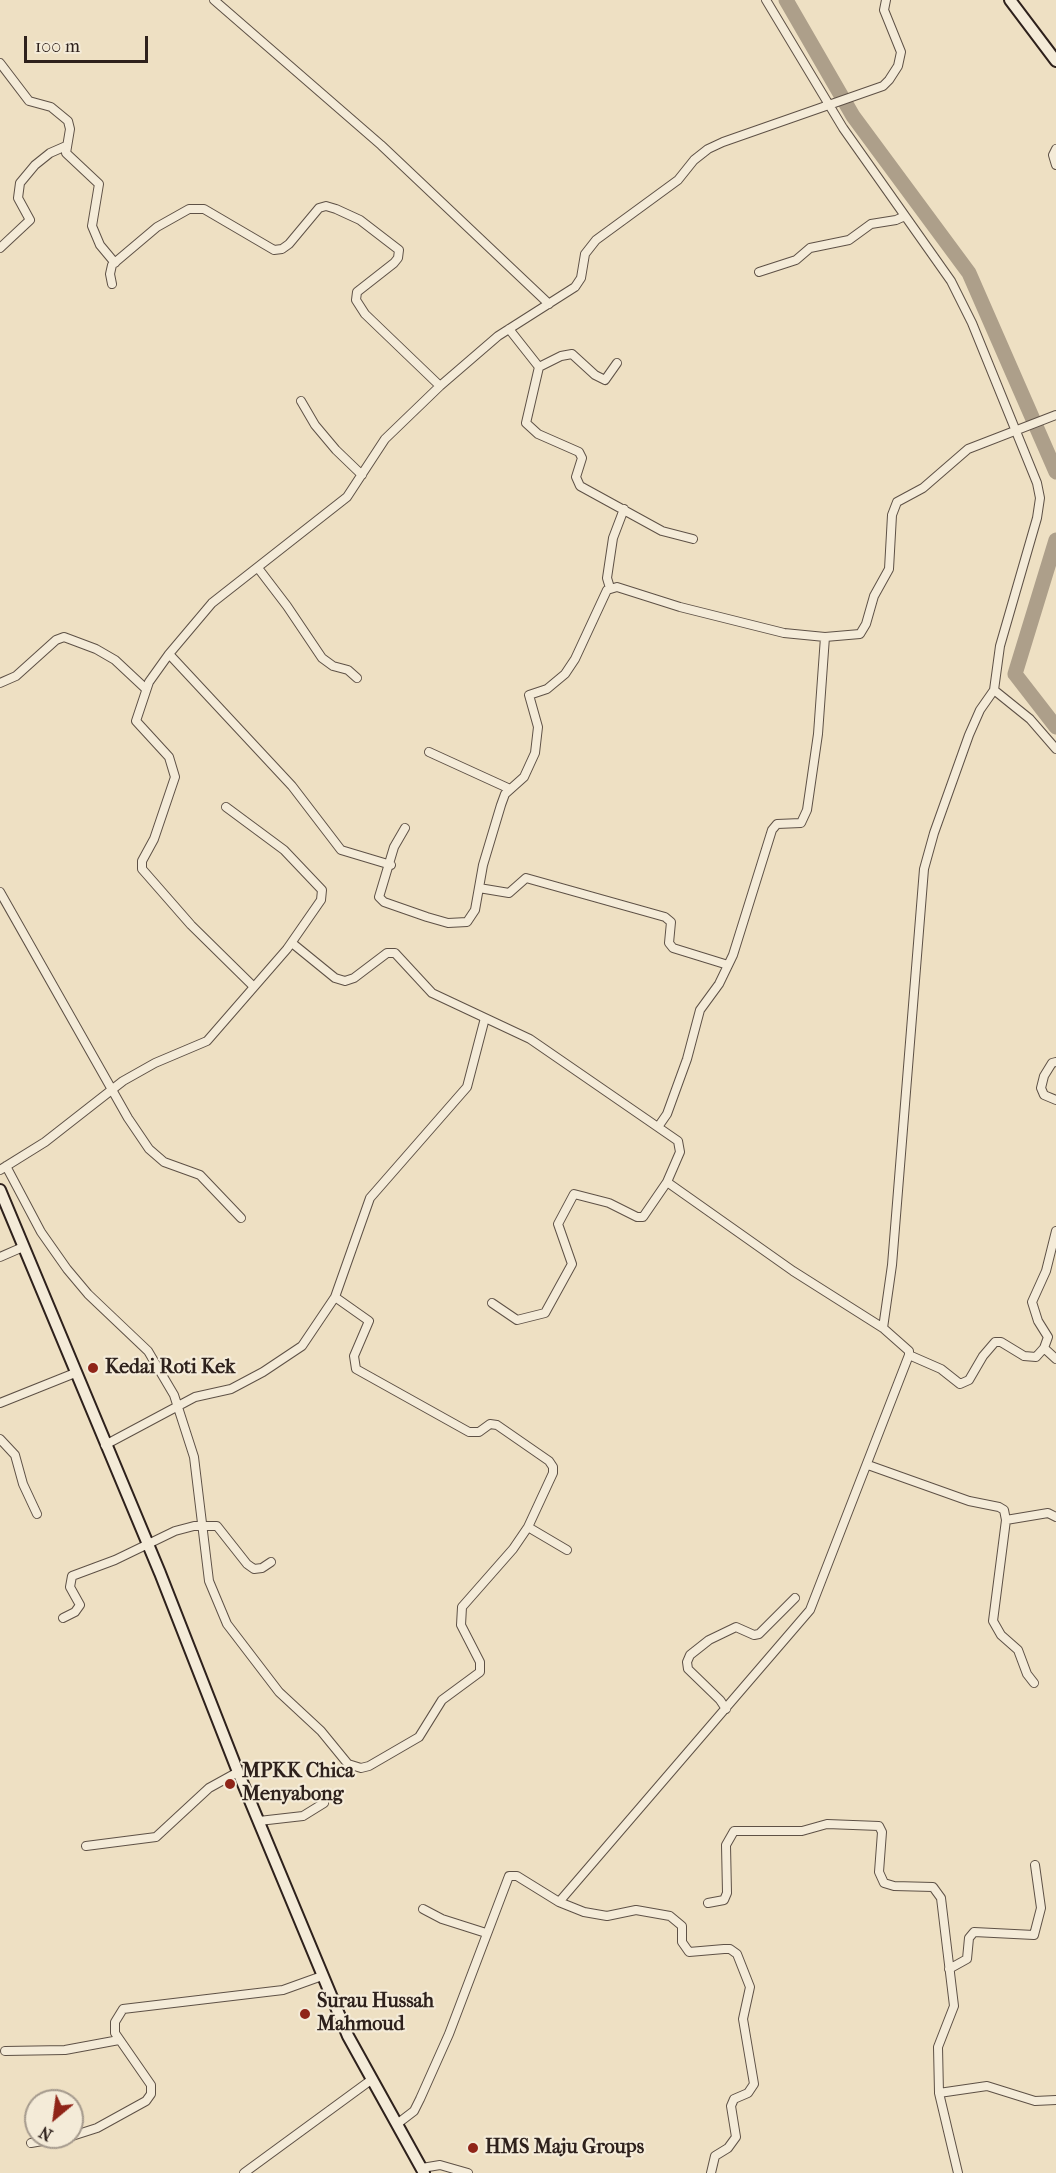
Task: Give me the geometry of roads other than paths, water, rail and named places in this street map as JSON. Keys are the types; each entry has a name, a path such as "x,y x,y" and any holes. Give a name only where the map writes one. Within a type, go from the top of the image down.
{"street":[{"path":"214,0 381,145 549,304"},
{"path":"766,0 834,102 843,128 951,281 972,323 1013,430 1037,483 1040,498 1037,518 1000,646 994,690 980,710 969,735 934,833 924,869 892,1265 883,1328"},
{"path":"253,986 191,925 142,869 141,861 154,839 175,777 170,757 136,721 146,689 169,654 212,603 347,498 385,439 440,386 509,329 575,287 581,278 585,254 596,240 678,180 694,160 708,149 883,86 898,66 901,52 884,10 886,0"},
{"path":"1010,0 1056,61"},
{"path":"0,63 29,101 51,107 68,120 70,129 66,153 99,184 92,226 100,245 115,263"},
{"path":"0,248 28,225 30,219 18,198 20,183 43,159 66,146"},
{"path":"1056,149 1053,155 1056,165"},
{"path":"112,284 110,270 115,263 157,227 189,209 204,209 274,250 289,244 320,208 326,206 336,209 360,220 399,250 398,258 394,263 357,292 356,300 365,314 440,386"},
{"path":"759,272 796,260 810,248 849,240 871,224 896,220 905,216"},
{"path":"509,329 539,367"},
{"path":"539,367 561,356 572,354 595,375 605,380 617,363"},
{"path":"539,367 526,423 537,434 579,452 582,458 576,477 580,486 662,531 693,539"},
{"path":"301,400 315,425 336,450 362,475"},
{"path":"405,828 394,847 391,865 378,897 384,903 427,917 448,922 467,922 475,910 501,805 510,789 524,777 535,753 538,727 529,695 552,686 565,674 578,654 604,593 616,587 680,607 784,633 825,637 855,636 864,630 874,596 889,568 892,515 897,502 923,488 968,449 1056,415"},
{"path":"610,588 607,578 613,538 624,509"},
{"path":"258,568 288,606 322,658 333,666 348,670 357,678"},
{"path":"0,683 16,676 56,640 64,637 96,649 115,660 146,689"},
{"path":"658,1127 667,1114 687,1059 700,1010 728,965 772,830 777,824 801,823 807,810 818,734 825,637"},
{"path":"169,654 292,786 341,850 391,865"},
{"path":"994,690 1030,719 1056,749"},
{"path":"429,752 510,789"},
{"path":"226,807 274,842 322,890 321,900 292,943 207,1041 155,1063 112,1090 45,1143 3,1168 57,1255 88,1294 148,1351 157,1363 178,1406 194,1456 209,1581 213,1596 227,1624 279,1692 331,1741 342,1759 361,1768 383,1760 419,1737 442,1700 480,1672 480,1662 461,1625 462,1607 513,1549 528,1527 553,1473 553,1467 549,1461 497,1425 489,1424 478,1432 470,1432 356,1369 354,1356 369,1321 335,1297"},
{"path":"479,888 509,893 526,878 637,908 669,918 671,922 669,943 673,948 728,965"},
{"path":"0,892 128,1118 156,1157 200,1175 241,1218"},
{"path":"292,943 336,978 345,981 354,978 387,953 395,953 432,993 530,1039 678,1141 681,1146 667,1182 643,1217 637,1217 609,1203 574,1194 558,1224 572,1264 549,1308 538,1317 518,1320 492,1303"},
{"path":"105,1445 200,1395 231,1389 288,1357 302,1346 335,1297 370,1198 467,1087 485,1018"},
{"path":"1056,1062 1052,1063 1044,1076 1041,1088 1044,1095 1056,1100"},
{"path":"559,1902 810,1610 909,1355 909,1351 883,1328 793,1271 667,1182"},
{"path":"0,1190 148,1544 322,1976 371,2080 423,2171 440,2165 468,2173"},
{"path":"909,1355 942,1368 960,1384 969,1380 983,1356 995,1342 1001,1342 1024,1356 1036,1358 1052,1335 1038,1321 1032,1302 1046,1271 1056,1232"},
{"path":"0,1257 23,1247"},
{"path":"1044,1348 1056,1359"},
{"path":"0,1403 75,1373"},
{"path":"0,1439 15,1455 23,1484 37,1514"},
{"path":"868,1464 969,1501 1004,1510 1006,1520 993,1622 1001,1635 1018,1650 1027,1674 1034,1683"},
{"path":"1006,1520 1055,1514"},
{"path":"63,1618 75,1612 80,1605 70,1587 72,1576 174,1532 203,1524 217,1526 247,1564 254,1569 262,1568 271,1562"},
{"path":"528,1527 567,1550"},
{"path":"726,1709 720,1700 688,1669 687,1662 690,1655 709,1640 736,1627 754,1635 759,1634 795,1598"},
{"path":"86,1846 156,1837 209,1788 238,1772"},
{"path":"259,1821 303,1816 324,1803"},
{"path":"708,1903 724,1900 727,1893 726,1845 734,1831 795,1832 827,1824 876,1824 882,1832 879,1872 884,1883 894,1886 926,1886 939,1893 954,2006 938,2048 939,2093 958,2173"},
{"path":"949,1969 967,1959 969,1938 974,1932 1030,1936 1036,1932 1041,1908 1035,1864"},
{"path":"398,2124 414,2111 420,2099 449,2034 509,1876 517,1876 559,1902 584,1912 607,1916 636,1910 670,1916 682,1926 682,1942 689,1952 724,1948 737,1953 750,1988 743,2019 754,2084 748,2093 734,2099 731,2106 736,2137 728,2148 715,2156 711,2173"},
{"path":"423,1909 442,1919 486,1933"},
{"path":"84,2132 97,2128 146,2100 151,2094 151,2085 119,2040 114,2027 123,2009 283,1990 322,1976"},
{"path":"5,2051 64,2050 119,2040"},
{"path":"244,2173 371,2080"},
{"path":"939,2093 987,2086 1027,2100 1056,2100"}],"waterway":[{"path":"786,0 853,116 969,273 1056,472"},
{"path":"1056,540 1015,674 1056,727"}],"place":[{"name":"Kedai Roti Kek","path":"93,1368"},
{"name":"MPKK Chica Menyabong","path":"230,1784"},
{"name":"Surau Hussah Mahmoud","path":"305,2014"},
{"name":"HMS Maju Groups","path":"473,2148"}]}
